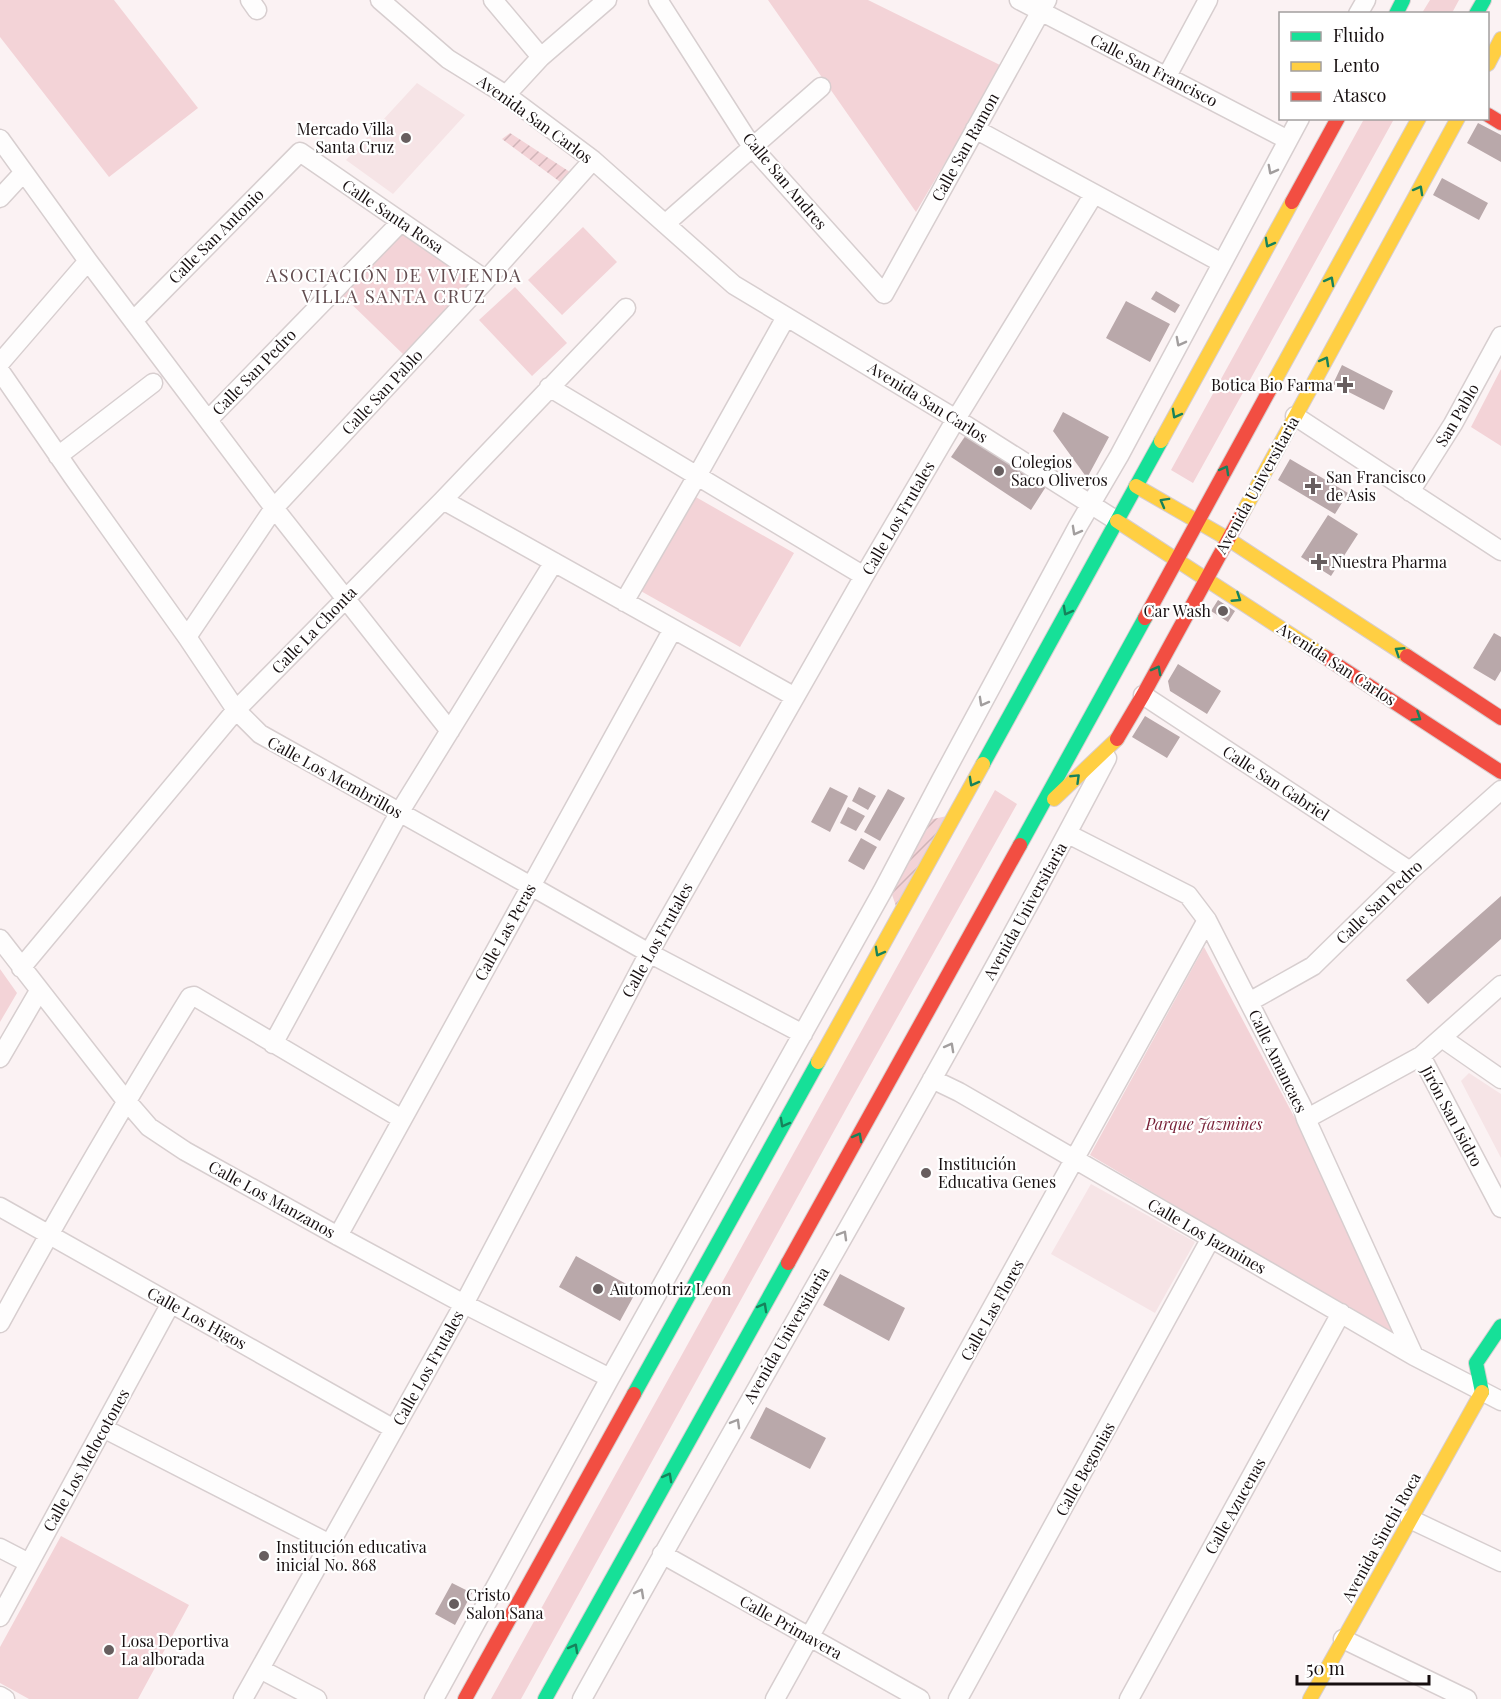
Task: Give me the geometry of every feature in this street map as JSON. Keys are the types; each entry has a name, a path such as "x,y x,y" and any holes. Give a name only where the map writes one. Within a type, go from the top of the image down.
{"main road":[{"path":"1492,64 1501,39"},
{"path":"465,1699 1337,120"},
{"name":"Avenida Universitaria","path":"545,1699 1035,817 1418,120"},
{"name":"Avenida Universitaria","path":"1118,739 1457,120"},
{"path":"1136,486 1228,538 1501,718"},
{"name":"Avenida San Carlos","path":"1117,521 1501,772"},
{"path":"1035,817 1118,739"},
{"path":"1501,1326 1476,1363 1482,1392 1501,1385"},
{"name":"Avenida Sinchi Roca","path":"1310,1699 1482,1392"}],"street":[{"name":"Avenida San Carlos","path":"380,0 448,60 506,95 593,160 734,285 956,419 1117,521"},
{"path":"493,0 541,57"},
{"path":"506,95 541,57 607,0"},
{"name":"Calle San Andres","path":"658,0 753,147 884,294"},
{"name":"Calle San Francisco","path":"1018,0 1043,6 1167,76 1288,140"},
{"path":"1167,76 1208,0"},
{"name":"Calle San Ramon","path":"884,294 1043,6"},
{"path":"665,224 821,87"},
{"path":"434,1699 610,1378 882,892 1299,120"},
{"path":"975,129 1222,263"},
{"path":"0,139 88,261 274,508 450,731"},
{"name":"Calle Santa Rosa","path":"300,152 486,280"},
{"name":"Calle San Antonio","path":"133,321 300,152"},
{"name":"Calle San Pablo","path":"187,637 274,508 486,280 593,160"},
{"path":"0,198 24,172"},
{"name":"Calle Los Frutales","path":"243,1699 464,1304 649,953 956,419 1094,194"},
{"name":"Calle San Pedro","path":"208,420 401,222"},
{"path":"0,363 88,261"},
{"name":"Calle La Chonta","path":"21,968 236,710 443,500 626,308"},
{"path":"624,602 786,318"},
{"name":"San Pablo","path":"1410,492 1454,424 1501,336"},
{"name":"Calle Los Membrillos","path":"0,371 236,710 260,734 649,953 803,1034"},
{"path":"58,456 153,383"},
{"path":"549,387 864,576"},
{"path":"1295,416 1501,551"},
{"path":"1110,471 1136,486"},
{"path":"443,500 795,697"},
{"path":"273,1044 399,813 554,562"},
{"name":"Calle Las Peras","path":"338,1236 673,629"},
{"name":"Calle San Gabriel","path":"1143,695 1410,871"},
{"name":"Avenida Universitaria","path":"582,1699 932,1079 1118,739"},
{"name":"Calle San Pedro","path":"1249,1002 1313,966 1410,871 1501,790"},
{"name":"Calle Amancaes","path":"1068,834 1188,895 1207,920 1302,1106 1414,1356"},
{"name":"Calle Las Flores","path":"776,1699 1207,920"},
{"name":"Calle Los Manzanos","path":"0,939 126,1101 149,1127 185,1151 338,1236 464,1304 610,1378"},
{"path":"1306,1119 1421,1056 1501,985"},
{"path":"0,1058 39,991"},
{"path":"0,1323 126,1101 190,997 194,996 402,1119"},
{"path":"1442,1038 1501,1079"},
{"name":"Jirón San Isidro","path":"1421,1056 1501,1208"},
{"name":"Calle Los Jazmines","path":"932,1079 959,1092 1414,1356 1501,1401"},
{"name":"Calle Los Higos","path":"0,1207 394,1429"},
{"name":"Calle Begonias","path":"958,1699 1211,1238"},
{"name":"Calle Los Melocotones","path":"0,1617 171,1303"},
{"name":"Calle Azucenas","path":"1129,1699 1341,1313"},
{"path":"103,1428 330,1544"},
{"path":"1410,1519 1501,1562"},
{"path":"0,1548 29,1563"},
{"name":"Calle Primavera","path":"662,1554 920,1699"},
{"path":"1343,1639 1467,1699"},
{"path":"260,1669 317,1699"},
{"path":"0,1696 5,1699"}],"shaded area":[{"name":"Mercado Villa Santa Cruz","path":"417,83 465,115 393,194 346,160"},
{"path":"1469,1073 1501,1094 1501,1158 1461,1081"},
{"path":"1091,1184 1195,1242 1155,1313 1051,1254"}],"green space":[{"path":"0,0 114,0 198,108 109,177 0,37"},
{"path":"768,0 868,0 1002,66 916,212"},
{"path":"1430,0 1459,0 1453,12 1423,12"},
{"path":"1363,120 1393,120 1193,483 1171,470"},
{"path":"510,133 573,174 563,184 502,139"},
{"path":"583,227 617,262 562,315 528,280"},
{"path":"399,232 472,282 405,356 340,293"},
{"path":"515,287 567,343 532,376 479,320"},
{"path":"1501,369 1501,446 1471,427"},
{"path":"694,496 794,553 740,647 639,590"},
{"path":"995,790 1017,804 521,1699 491,1699"},
{"path":"947,816 897,909 889,886 924,821"},
{"name":"Parque Jazmines","path":"1204,947 1298,1124 1395,1337 1090,1155"},
{"path":"0,969 17,993 0,1022"},
{"path":"61,1536 189,1605 138,1699 29,1699 0,1683 0,1647"}],"building":[{"path":"1478,123 1501,135 1501,162 1467,143"},
{"path":"1442,178 1488,203 1479,220 1433,195"},
{"path":"1156,291 1180,305 1175,313 1151,299"},
{"path":"1126,301 1170,324 1150,362 1106,338"},
{"path":"1342,365 1393,391 1384,410 1333,384"},
{"path":"1063,412 1109,437 1087,478 1053,431"},
{"name":"Colegios Saco Oliveros","path":"968,432 1047,485 1031,510 951,457"},
{"name":"San Francisco de Asis","path":"1290,459 1348,493 1335,514 1278,480"},
{"path":"1328,515 1358,534 1331,576 1301,557"},
{"name":"Car Wash","path":"1218,600 1235,611 1228,622 1211,611"},
{"path":"1494,633 1501,637 1501,671 1495,681 1473,668"},
{"path":"1178,664 1221,691 1207,714 1170,691 1168,681"},
{"path":"1145,716 1180,737 1167,758 1132,737"},
{"path":"830,787 848,796 830,832 811,822"},
{"path":"859,787 876,796 868,810 852,801"},
{"path":"888,789 905,798 880,841 864,832"},
{"path":"848,807 865,816 856,831 840,823"},
{"path":"861,838 877,847 864,870 848,861"},
{"path":"1501,896 1501,939 1428,1004 1406,980"},
{"name":"Automotriz Leon","path":"576,1256 637,1290 620,1321 559,1287"},
{"path":"840,1274 905,1308 889,1341 823,1305"},
{"path":"766,1407 826,1438 810,1469 750,1438"},
{"name":"Cristo Salon Sana","path":"452,1583 472,1593 455,1625 435,1614"}],"traffic: fast":[{"path":"1397,12 1403,0"},
{"path":"1477,12 1484,0"},
{"path":"983,764 1161,441"},
{"path":"1020,845 1145,618"},
{"path":"634,1394 818,1062"},
{"path":"545,1699 788,1263"},
{"path":"1482,1392 1476,1363 1501,1326"}],"traffic: slow":[{"path":"1489,62 1501,39"},
{"path":"1269,391 1418,120"},
{"path":"1241,516 1457,120"},
{"path":"1161,441 1292,202"},
{"path":"1136,486 1228,539 1407,656"},
{"path":"1117,521 1325,657"},
{"path":"1054,799 1117,739"},
{"path":"818,1062 983,764"},
{"path":"1310,1699 1482,1392"}],"traffic: jam":[{"path":"1489,116 1501,123"},
{"path":"1292,202 1337,120"},
{"path":"1145,618 1269,391"},
{"path":"1117,739 1241,516"},
{"path":"1407,656 1501,718"},
{"path":"1325,657 1501,772"},
{"path":"788,1263 1020,845"},
{"path":"465,1699 634,1394"}],"place":[{"name":"Mercado Villa Santa Cruz","path":"406,138"},
{"name":"Botica Bio Farma","path":"1345,385"},
{"name":"Colegios Saco Oliveros","path":"999,471"},
{"name":"San Francisco de Asis","path":"1313,486"},
{"name":"Nuestra Pharma","path":"1319,562"},
{"name":"Car Wash","path":"1223,611"},
{"name":"Institución Educativa Genes","path":"926,1173"},
{"name":"Automotriz Leon","path":"598,1289"},
{"name":"Institución educativa inicial No. 868","path":"264,1556"},
{"name":"Cristo Salon Sana","path":"454,1604"},
{"name":"Losa Deportiva La alborada","path":"109,1650"}],"district":[{"name":"ASOCIACIÓN DE VIVIENDA VILLA SANTA CRUZ","path":"394,286"}]}
